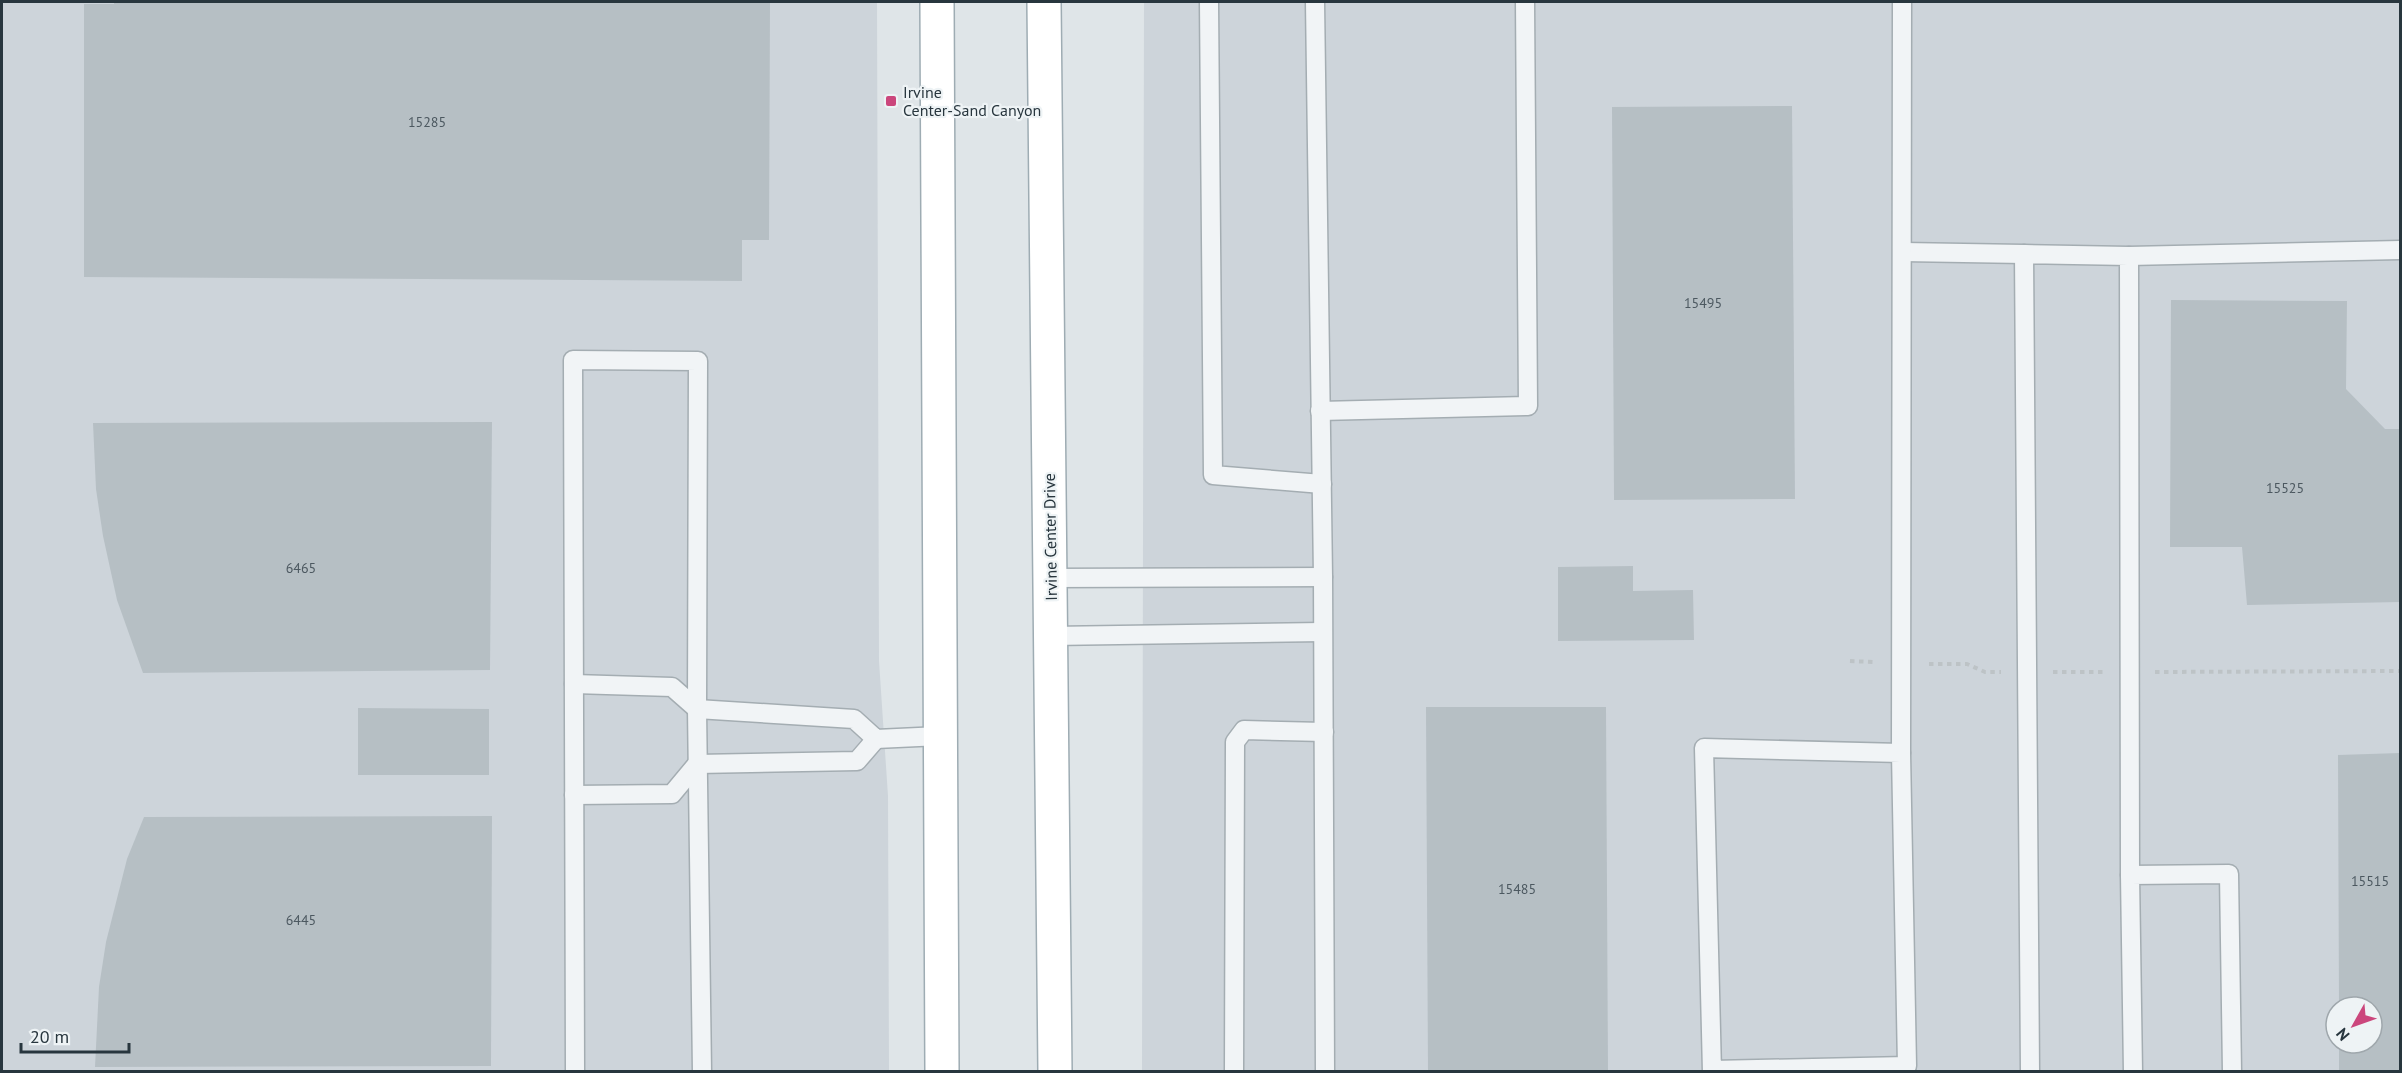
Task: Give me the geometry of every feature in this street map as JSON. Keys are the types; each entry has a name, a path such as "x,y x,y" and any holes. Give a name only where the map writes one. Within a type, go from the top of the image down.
{"main road":[{"path":"937,2 942,1071"},
{"name":"Irvine Center Drive","path":"1044,2 1055,1071"}],"lane":[{"path":"1209,2 1213,475 1322,484"},
{"path":"1315,2 1323,577 1325,1071"},
{"path":"1320,411 1528,406 1525,2"},
{"path":"1901,753 1704,748 1712,1071 1907,1066 1901,753 1902,2"},
{"path":"1903,252 2129,256 2400,250"},
{"path":"2024,254 2030,1071"},
{"path":"2129,256 2130,875 2133,1071"},
{"path":"575,1071 573,360 698,361 697,764 702,1071"},
{"path":"1050,578 1323,577"},
{"path":"1051,636 1322,632"},
{"path":"574,684 672,687 697,709 854,719 876,739 940,736"},
{"path":"1234,1071 1235,742 1244,730 1324,732"},
{"path":"574,795 672,794 697,764 857,761 876,739"},
{"path":"2130,875 2229,874 2232,1071"}],"shaded area":[{"path":"2,2 877,2 879,661 888,796 889,1071 2,1072"},
{"path":"1144,2 2400,2 2400,1071 1142,1072"}],"building":[{"path":"114,2 770,2 769,240 742,240 742,281 84,277 84,4 114,4"},
{"path":"1792,106 1795,499 1614,500 1612,107"},
{"path":"2171,300 2347,301 2346,389 2385,429 2400,429 2400,602 2247,605 2242,547 2170,547"},
{"path":"492,422 490,670 143,673 117,600 103,536 96,489 93,423"},
{"path":"1633,566 1633,591 1693,590 1694,640 1558,641 1558,567"},
{"path":"1426,707 1606,707 1608,1072 1428,1072"},
{"path":"358,708 489,709 489,775 358,775"},
{"path":"2400,753 2400,1072 2339,1072 2339,1055 2384,1055 2384,995 2339,995 2338,755"},
{"path":"492,816 491,1066 95,1067 99,987 106,942 127,859 144,817"}],"place":[{"name":"Irvine Center-Sand Canyon","path":"891,101"}]}
